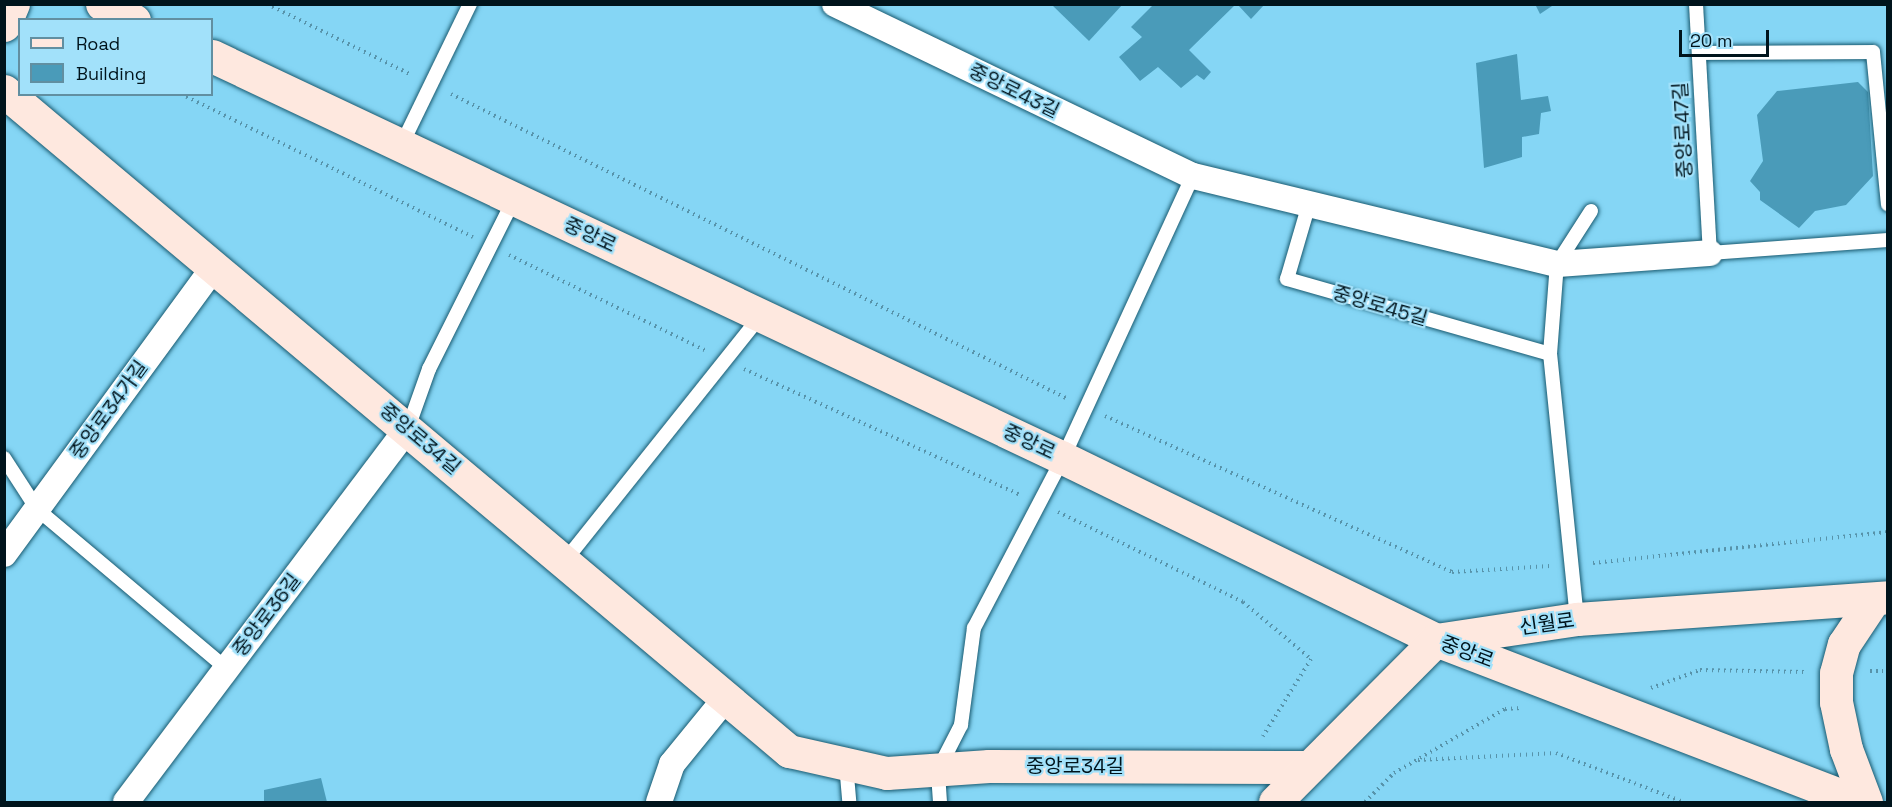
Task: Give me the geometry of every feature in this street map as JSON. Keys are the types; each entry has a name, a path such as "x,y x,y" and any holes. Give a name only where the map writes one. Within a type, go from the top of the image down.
{"main road":[{"path":"4,25 13,4"},
{"path":"102,4 130,18"},
{"name":"중앙로","path":"213,56 1063,458 1436,640 1857,802"},
{"name":"중앙로34길","path":"4,90 789,751 886,773 938,770 1305,767"},
{"path":"1866,802 1846,748 1836,702 1836,673 1844,644 1881,598"},
{"name":"신월로","path":"1436,640 1577,619 1881,598"},
{"path":"1275,802 1305,767 1436,640"}],"street":[{"name":"중앙로43길","path":"835,4 1193,176"},
{"path":"1193,176 1557,264 1710,253"},
{"name":"중앙로34가길","path":"4,554 214,267"},
{"name":"중앙로36길","path":"126,802 408,428"},
{"path":"659,802 672,764 725,699"}],"lane":[{"path":"401,146 470,4"},
{"name":"중앙로47길","path":"1696,4 1710,253"},
{"path":"1699,53 1873,52 1887,204"},
{"path":"940,802 938,770 961,725 974,628 1063,458 1193,176"},
{"path":"408,428 429,369 514,199"},
{"name":"중앙로45길","path":"1309,204 1287,279 1550,354"},
{"path":"1577,619 1550,354 1557,264 1591,211"},
{"path":"1710,253 1887,240"},
{"path":"564,562 761,315"},
{"path":"4,458 37,509 227,669"},
{"path":"846,764 849,802"}],"path":[{"path":"267,4 1087,408 1452,572 1572,565 1887,532"},
{"path":"185,96 725,360 1038,502 1243,602 1311,658 1244,766"},
{"path":"1417,760 1556,753 1683,802"}],"building":[{"path":"1051,4 1123,4 1089,41"},
{"path":"1154,4 1236,4 1189,50 1211,72 1204,80 1197,75 1181,88 1158,67 1140,81 1119,57 1142,37 1131,27"},
{"path":"1237,4 1265,4 1251,19"},
{"path":"1535,4 1555,4 1540,14"},
{"path":"1517,54 1521,100 1548,96 1551,111 1541,113 1539,134 1522,137 1522,157 1484,168 1476,63"},
{"path":"1858,82 1868,92 1873,176 1846,205 1815,211 1799,228 1760,200 1760,192 1750,181 1763,161 1757,115 1777,91"},
{"path":"321,778 327,802 264,802 264,790"}]}
